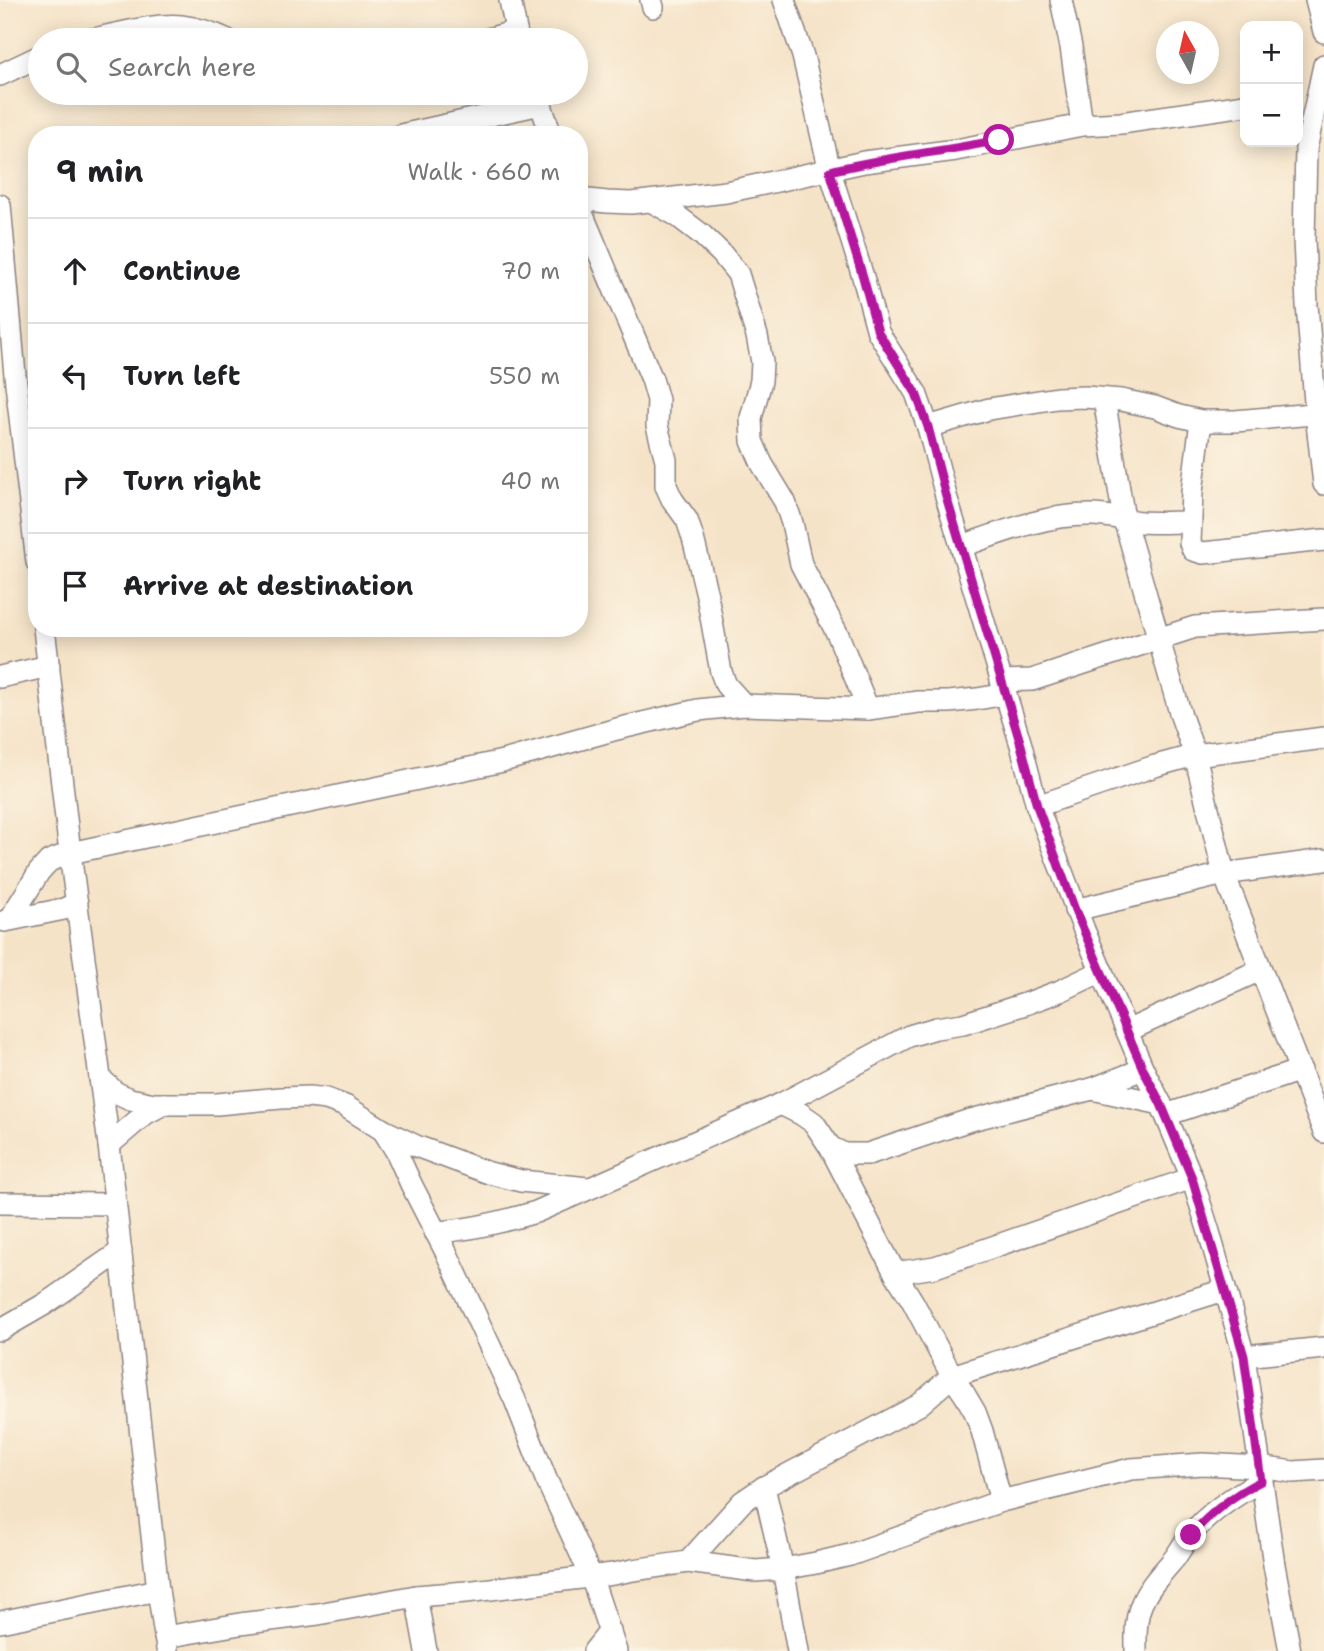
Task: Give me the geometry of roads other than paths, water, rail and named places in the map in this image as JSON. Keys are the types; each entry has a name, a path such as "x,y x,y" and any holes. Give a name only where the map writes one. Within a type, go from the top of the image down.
{"street":[{"path":"510,0 515,28"},
{"path":"784,0 803,56 830,171 878,332 916,393 928,427 1037,806 1075,910 1192,1178 1209,1232 1244,1356 1273,1565 1290,1651"},
{"path":"1061,0 1082,125"},
{"path":"1320,7 1324,32"},
{"path":"156,28 179,25 192,28"},
{"path":"0,75 28,61"},
{"path":"1324,65 1307,97 1315,148 1314,268 1324,484"},
{"path":"435,126 513,105"},
{"path":"541,105 548,126"},
{"path":"588,200 651,201 726,192 864,162 956,150 1082,125 1121,123 1240,106"},
{"path":"651,201 701,234 722,253 738,274 762,362 761,381 751,418 752,441 762,464 785,502 800,565 838,635 869,709"},
{"path":"1,219 28,482"},
{"path":"588,227 652,379 657,400 657,426 666,460 666,486 687,520 693,538 707,595 718,659 726,685 744,705"},
{"path":"928,427 989,409 1057,398 1121,400 1201,421 1320,414"},
{"path":"1104,398 1124,519 1195,755 1224,874 1324,1132"},
{"path":"0,419 19,403"},
{"path":"1201,421 1190,522 1190,543 1193,550 1203,553 1324,540"},
{"path":"962,546 1023,525 1086,514 1141,522 1190,522"},
{"path":"5,921 39,872 50,861 70,853 491,764 698,710 744,705 869,709 918,702 977,699 1004,687 1195,627 1324,618"},
{"path":"45,637 70,853 109,1145 166,1644 240,1624 318,1614 416,1596 466,1592 582,1571 613,1574 688,1562 755,1571 783,1569 850,1555 1001,1501 1131,1469 1203,1464 1260,1474 1324,1470"},
{"path":"0,677 49,666"},
{"path":"1037,806 1195,755 1324,738"},
{"path":"1075,910 1224,874 1324,860"},
{"path":"5,921 64,909 77,903"},
{"path":"1126,1031 1260,970"},
{"path":"445,1232 496,1224 536,1212 781,1104 909,1036 963,1024 1028,1003 1102,971"},
{"path":"830,1147 844,1154 868,1154 967,1121 1092,1089 1143,1069"},
{"path":"1092,1089 1163,1110 1301,1070"},
{"path":"100,1078 115,1092 130,1099 164,1104 217,1104 309,1097 326,1099 345,1106 383,1130 416,1146 489,1173 521,1181 588,1188"},
{"path":"109,1145 145,1114 164,1104"},
{"path":"781,1104 814,1123 830,1147 895,1273 970,1404 982,1431 1001,1501"},
{"path":"383,1130 445,1232 447,1255 515,1400 582,1571 613,1641 593,1651"},
{"path":"895,1273 935,1267 1192,1178"},
{"path":"0,1203 115,1204"},
{"path":"0,1330 45,1304 121,1251"},
{"path":"913,1302 935,1267"},
{"path":"688,1562 743,1502 764,1487 919,1405 952,1376 1224,1290"},
{"path":"1244,1356 1324,1348"},
{"path":"1136,1651 1136,1625 1145,1596 1209,1515 1260,1474"},
{"path":"764,1487 799,1651"},
{"path":"0,1622 158,1590"},
{"path":"416,1596 426,1651"}]}
